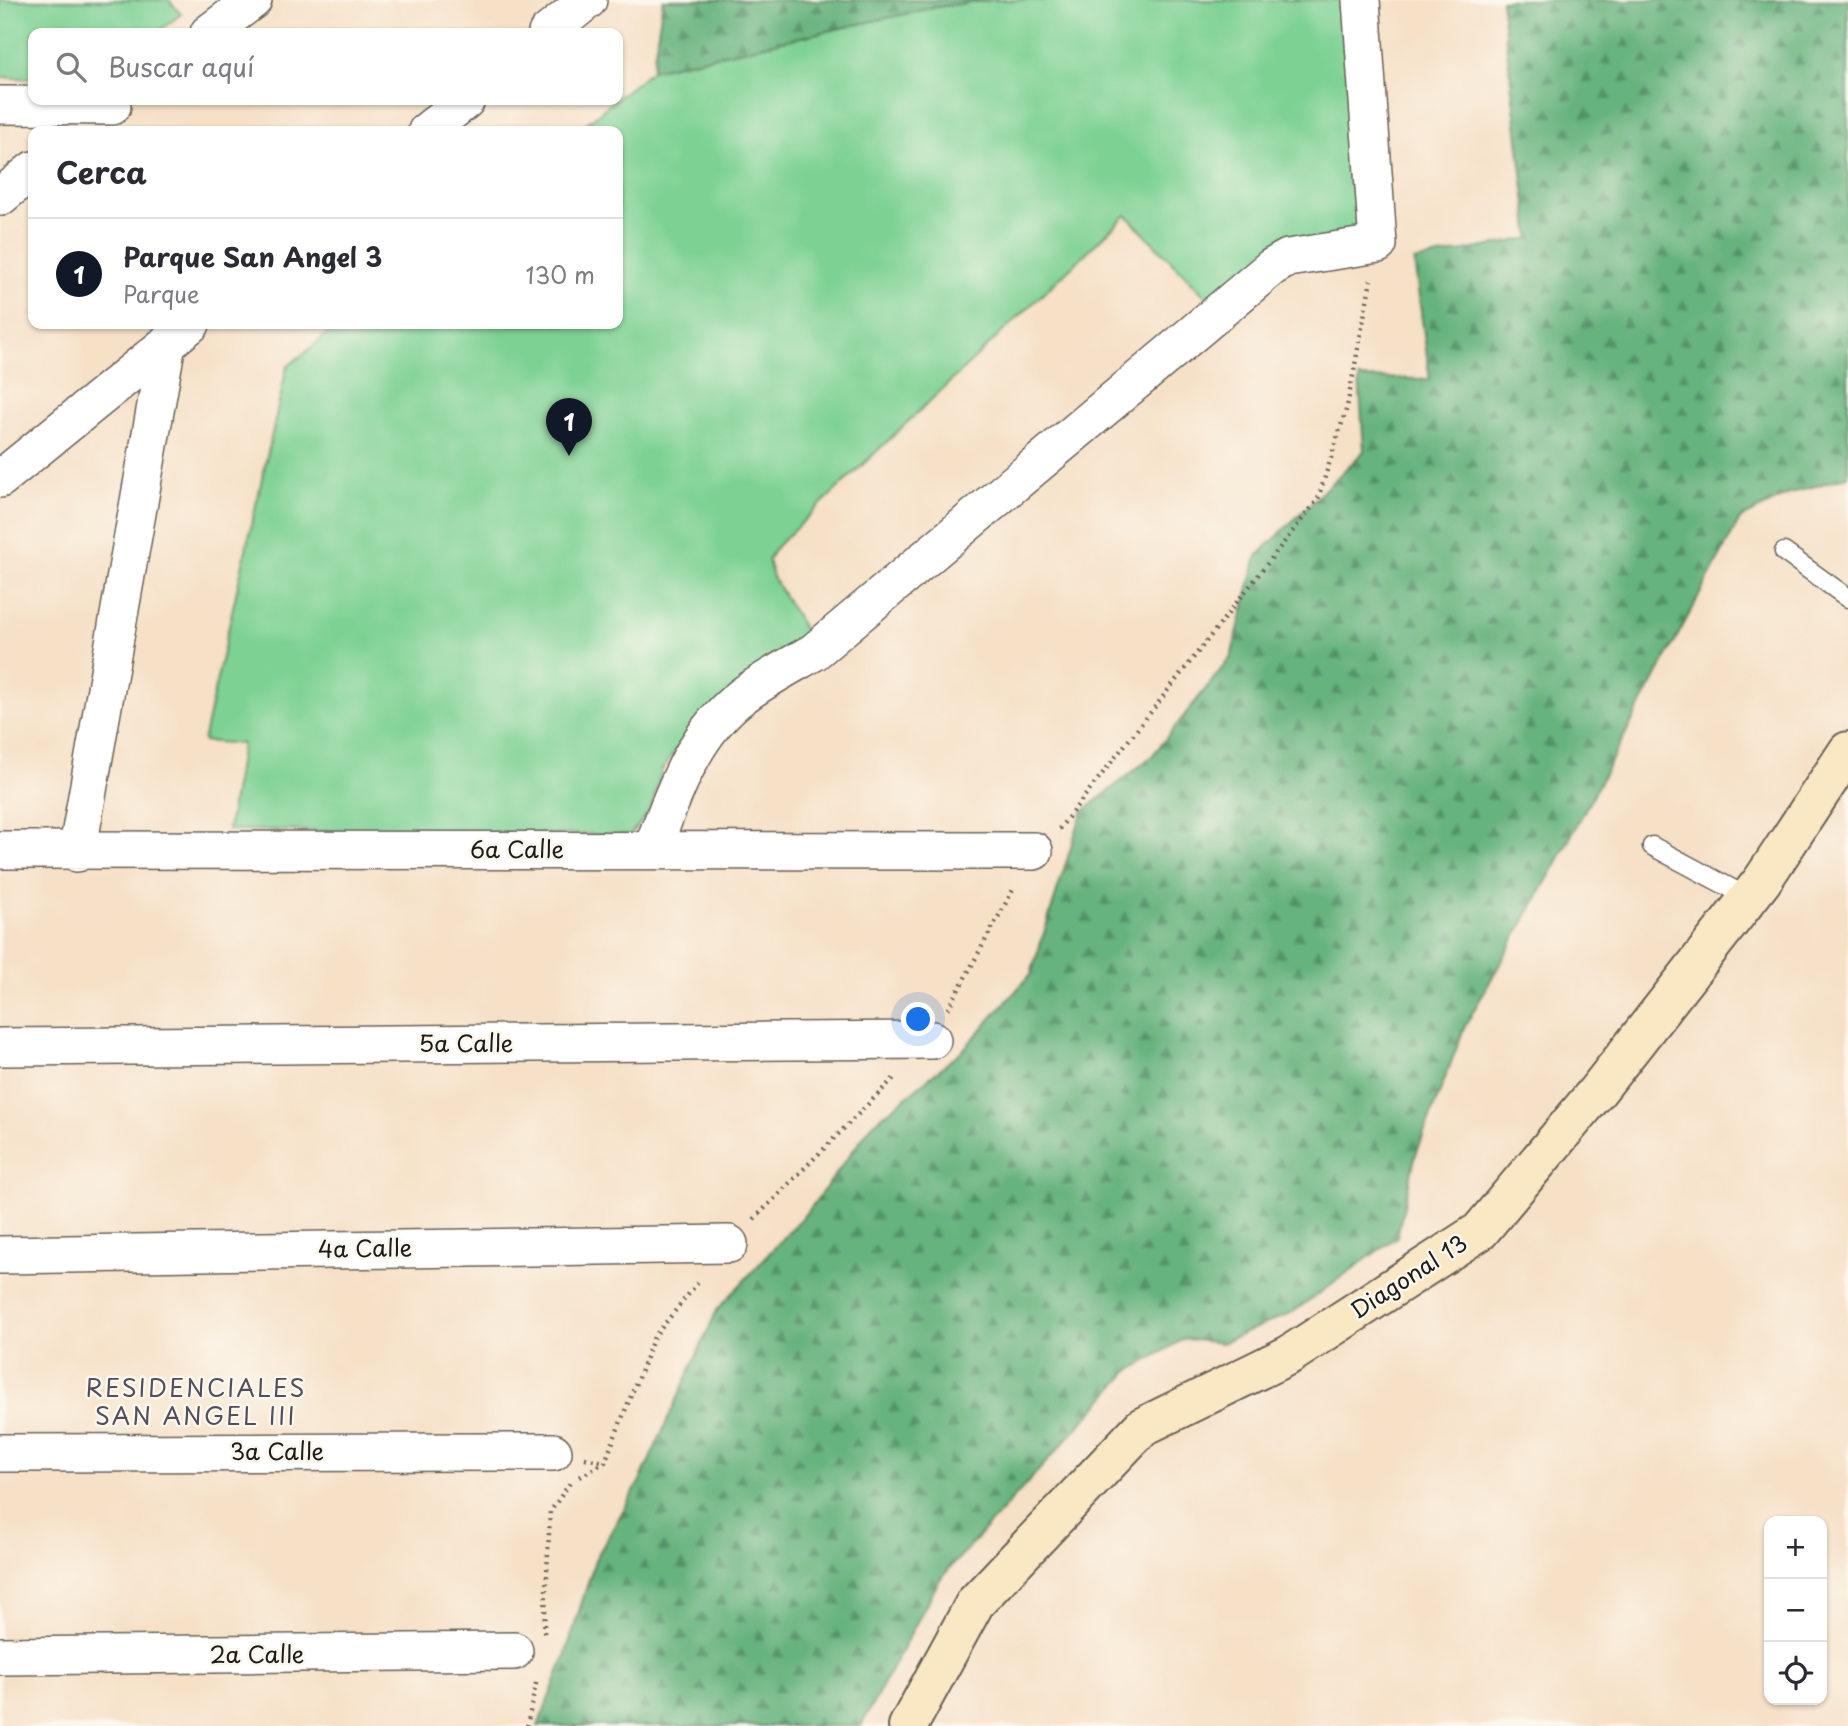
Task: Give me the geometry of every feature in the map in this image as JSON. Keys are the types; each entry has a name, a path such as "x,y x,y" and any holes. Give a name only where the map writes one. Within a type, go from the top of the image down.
{"street":[{"path":"216,28 253,0"},
{"path":"553,28 588,0"},
{"path":"652,849 681,777 702,738 741,697 814,652 1272,267 1288,258 1378,244 1361,0"},
{"path":"0,105 28,105"},
{"path":"87,126 114,105"},
{"path":"433,126 460,105"},
{"path":"0,197 28,174"},
{"path":"0,479 179,333"},
{"path":"77,853 179,333"},
{"name":"Diagonal 13","path":"908,1726 975,1603 1142,1427 1289,1355 1480,1231 1598,1090 1751,895 1848,751"},
{"name":"6a Calle","path":"0,850 77,853 652,849 1034,851"},
{"name":"5a Calle","path":"0,1047 932,1040"},
{"name":"4a Calle","path":"0,1255 729,1244"},
{"name":"3a Calle","path":"0,1453 553,1452"},
{"name":"2a Calle","path":"0,1656 532,1656"}],"lane":[{"path":"1784,552 1848,598"},
{"path":"1652,846 1751,895"}],"path":[{"path":"527,1726 532,1656 550,1512 571,1482 605,1462 654,1337 729,1244 932,1040 1034,851 1064,825 1318,499 1347,407 1378,244"}],"green space":[{"path":"0,0 169,0 181,14 163,28 28,28 28,79 0,77"},
{"path":"663,0 991,0 936,7 652,70"},
{"path":"991,0 1341,0 1361,234 1213,304 1126,215 777,546 768,560 773,577 807,635 676,750 662,770 651,809 630,835 228,830 242,744 203,741 287,367 334,329 623,329 623,126 583,126 609,105 623,105 623,94 652,70 936,7"},
{"path":"1501,0 1848,0 1848,476 1789,494 1740,519 1555,866 1465,1026 1415,1157 1397,1237 1293,1312 1222,1343 1184,1339 1128,1372 940,1579 861,1726 538,1726 565,1656 595,1560 641,1479 717,1310 809,1210 872,1125 963,1050 1031,974 1082,812 1151,757 1231,657 1257,556 1364,451 1359,378 1430,379 1414,261 1530,238"}],"place":[{"name":"Parque San Angel 3","path":"569,456"}],"district":[{"name":"RESIDENCIALES SAN ANGEL III","path":"196,1403"}]}
